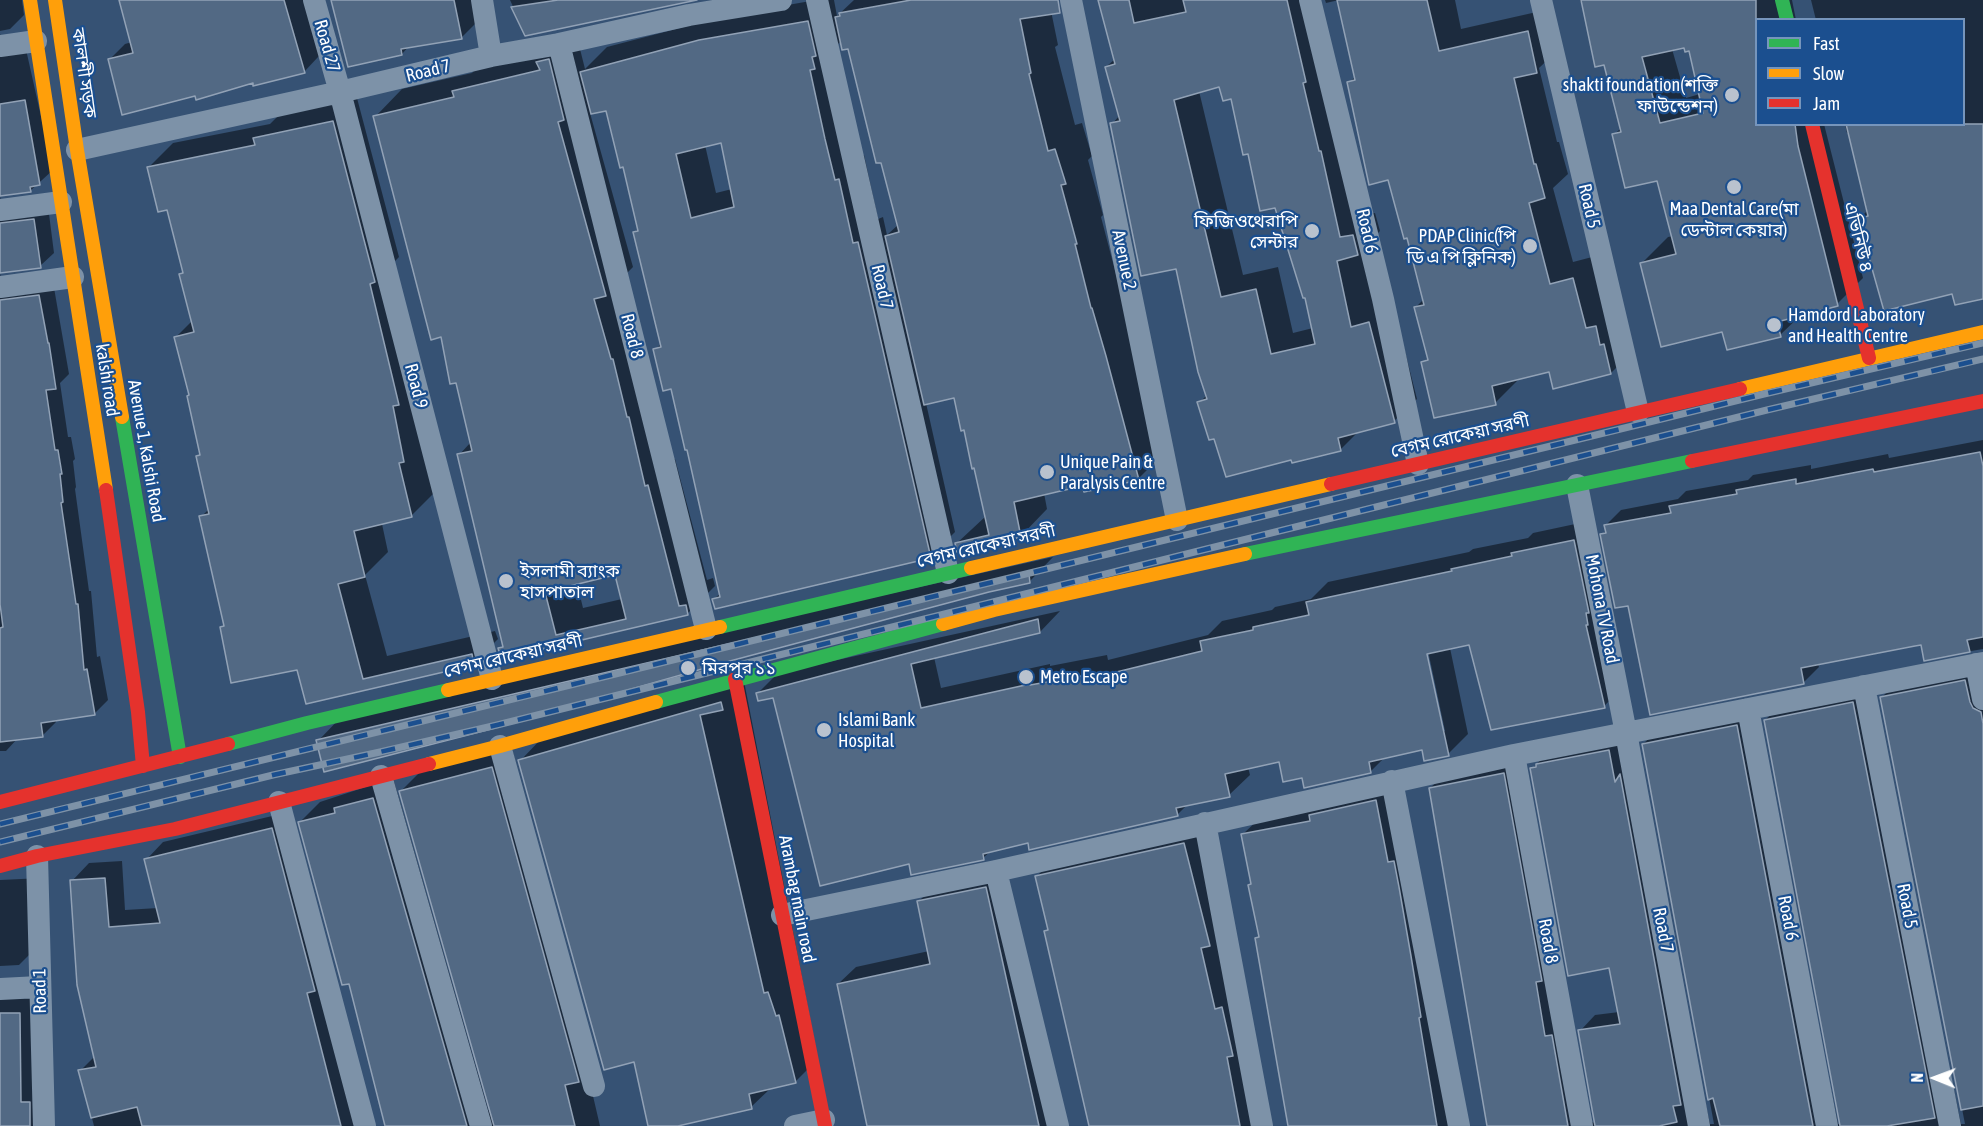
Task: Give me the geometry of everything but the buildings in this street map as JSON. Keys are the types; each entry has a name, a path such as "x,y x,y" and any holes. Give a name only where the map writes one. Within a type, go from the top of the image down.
{"main road":[{"name":"kalshi road","path":"30,0 110,517 138,712 143,766"},
{"name":"কালশী সড়ক","path":"55,0 77,150"},
{"path":"1782,0 1786,18"},
{"name":"এভিনিউ ৪","path":"1812,126 1869,358"},
{"name":"Avenue 1, Kalshi Road","path":"77,150 180,757"},
{"name":"বেগম রোকেয়া সরণী","path":"0,802 307,723 706,628 1983,332"},
{"path":"0,866 37,856 175,829 500,746 735,679 994,610 1198,564 1983,401"},
{"name":"Arambag main road","path":"735,679 825,1123"}],"street":[{"name":"Road 27","path":"314,0 340,92"},
{"path":"482,0 491,56"},
{"name":"Road 7","path":"77,150 491,56 559,44 688,8 782,0"},
{"name":"Road 7","path":"817,0 948,573"},
{"name":"Avenue 2","path":"1071,0 1177,520"},
{"name":"Road 6","path":"1311,0 1383,299 1418,464"},
{"name":"Road 5","path":"1541,0 1638,412"},
{"path":"0,46 36,41"},
{"name":"Road 8","path":"559,44 706,628"},
{"name":"Road 9","path":"340,92 492,679"},
{"path":"0,210 61,202"},
{"path":"0,287 73,277"},
{"name":"Mohona TV Road","path":"1577,485 1626,733"},
{"path":"782,915 996,871 1514,755 1980,664 1983,699"},
{"name":"Road 5","path":"1864,686 1950,1126"},
{"name":"Road 6","path":"1748,709 1827,1126"},
{"name":"Road 7","path":"1626,733 1699,1126"},
{"path":"500,746 594,1086"},
{"name":"Road 8","path":"1514,755 1582,1126"},
{"path":"381,776 481,1126"},
{"path":"1392,782 1459,1126"},
{"path":"279,802 365,1126"},
{"path":"1205,823 1262,1126"},
{"name":"Road 1","path":"37,856 44,1126"},
{"path":"996,871 1058,1126"},
{"path":"0,989 39,987"},
{"path":"795,1126 825,1123"}],"railway":[{"path":"0,824 1764,394 1983,343"},
{"path":"0,842 273,775 497,725 1767,410 1983,359"}],"traffic: fast":[{"path":"1782,0 1786,18"},
{"path":"122,417 180,757"},
{"path":"1245,554 1692,461"},
{"path":"720,627 971,568"},
{"path":"656,702 943,624"},
{"path":"228,744 448,690"}],"traffic: slow":[{"path":"30,0 106,490"},
{"path":"55,0 77,150 122,417"},
{"path":"1740,389 1983,332"},
{"path":"971,568 1331,484"},
{"path":"943,624 994,610 1245,554"},
{"path":"448,690 720,627"},
{"path":"429,764 656,702"}],"traffic: jam":[{"path":"1812,126 1869,358"},
{"path":"1331,484 1740,389"},
{"path":"1692,461 1983,401"},
{"path":"106,490 138,712 143,766"},
{"path":"735,679 825,1126"},
{"path":"0,802 228,744"},
{"path":"0,866 37,856 175,829 429,764"}],"place":[{"name":"shakti foundation(শক্তি ফাউন্ডেশন)","path":"1732,95"},
{"name":"Maa Dental Care(মা ডেন্টাল কেয়ার)","path":"1734,187"},
{"name":"ফিজিওথেরাপি সেন্টার","path":"1312,231"},
{"name":"PDAP Clinic(পি ডি এ পি ক্লিনিক)","path":"1530,246"},
{"name":"Hamdord Laboratory and Health Centre","path":"1774,325"},
{"name":"Unique Pain & Paralysis Centre","path":"1047,472"},
{"name":"ইসলামী ব্যাংক হাসপাতাল","path":"506,581"},
{"name":"মিরপুর ১১","path":"688,668"},
{"name":"Metro Escape","path":"1026,677"},
{"name":"Islami Bank Hospital","path":"824,730"}]}
